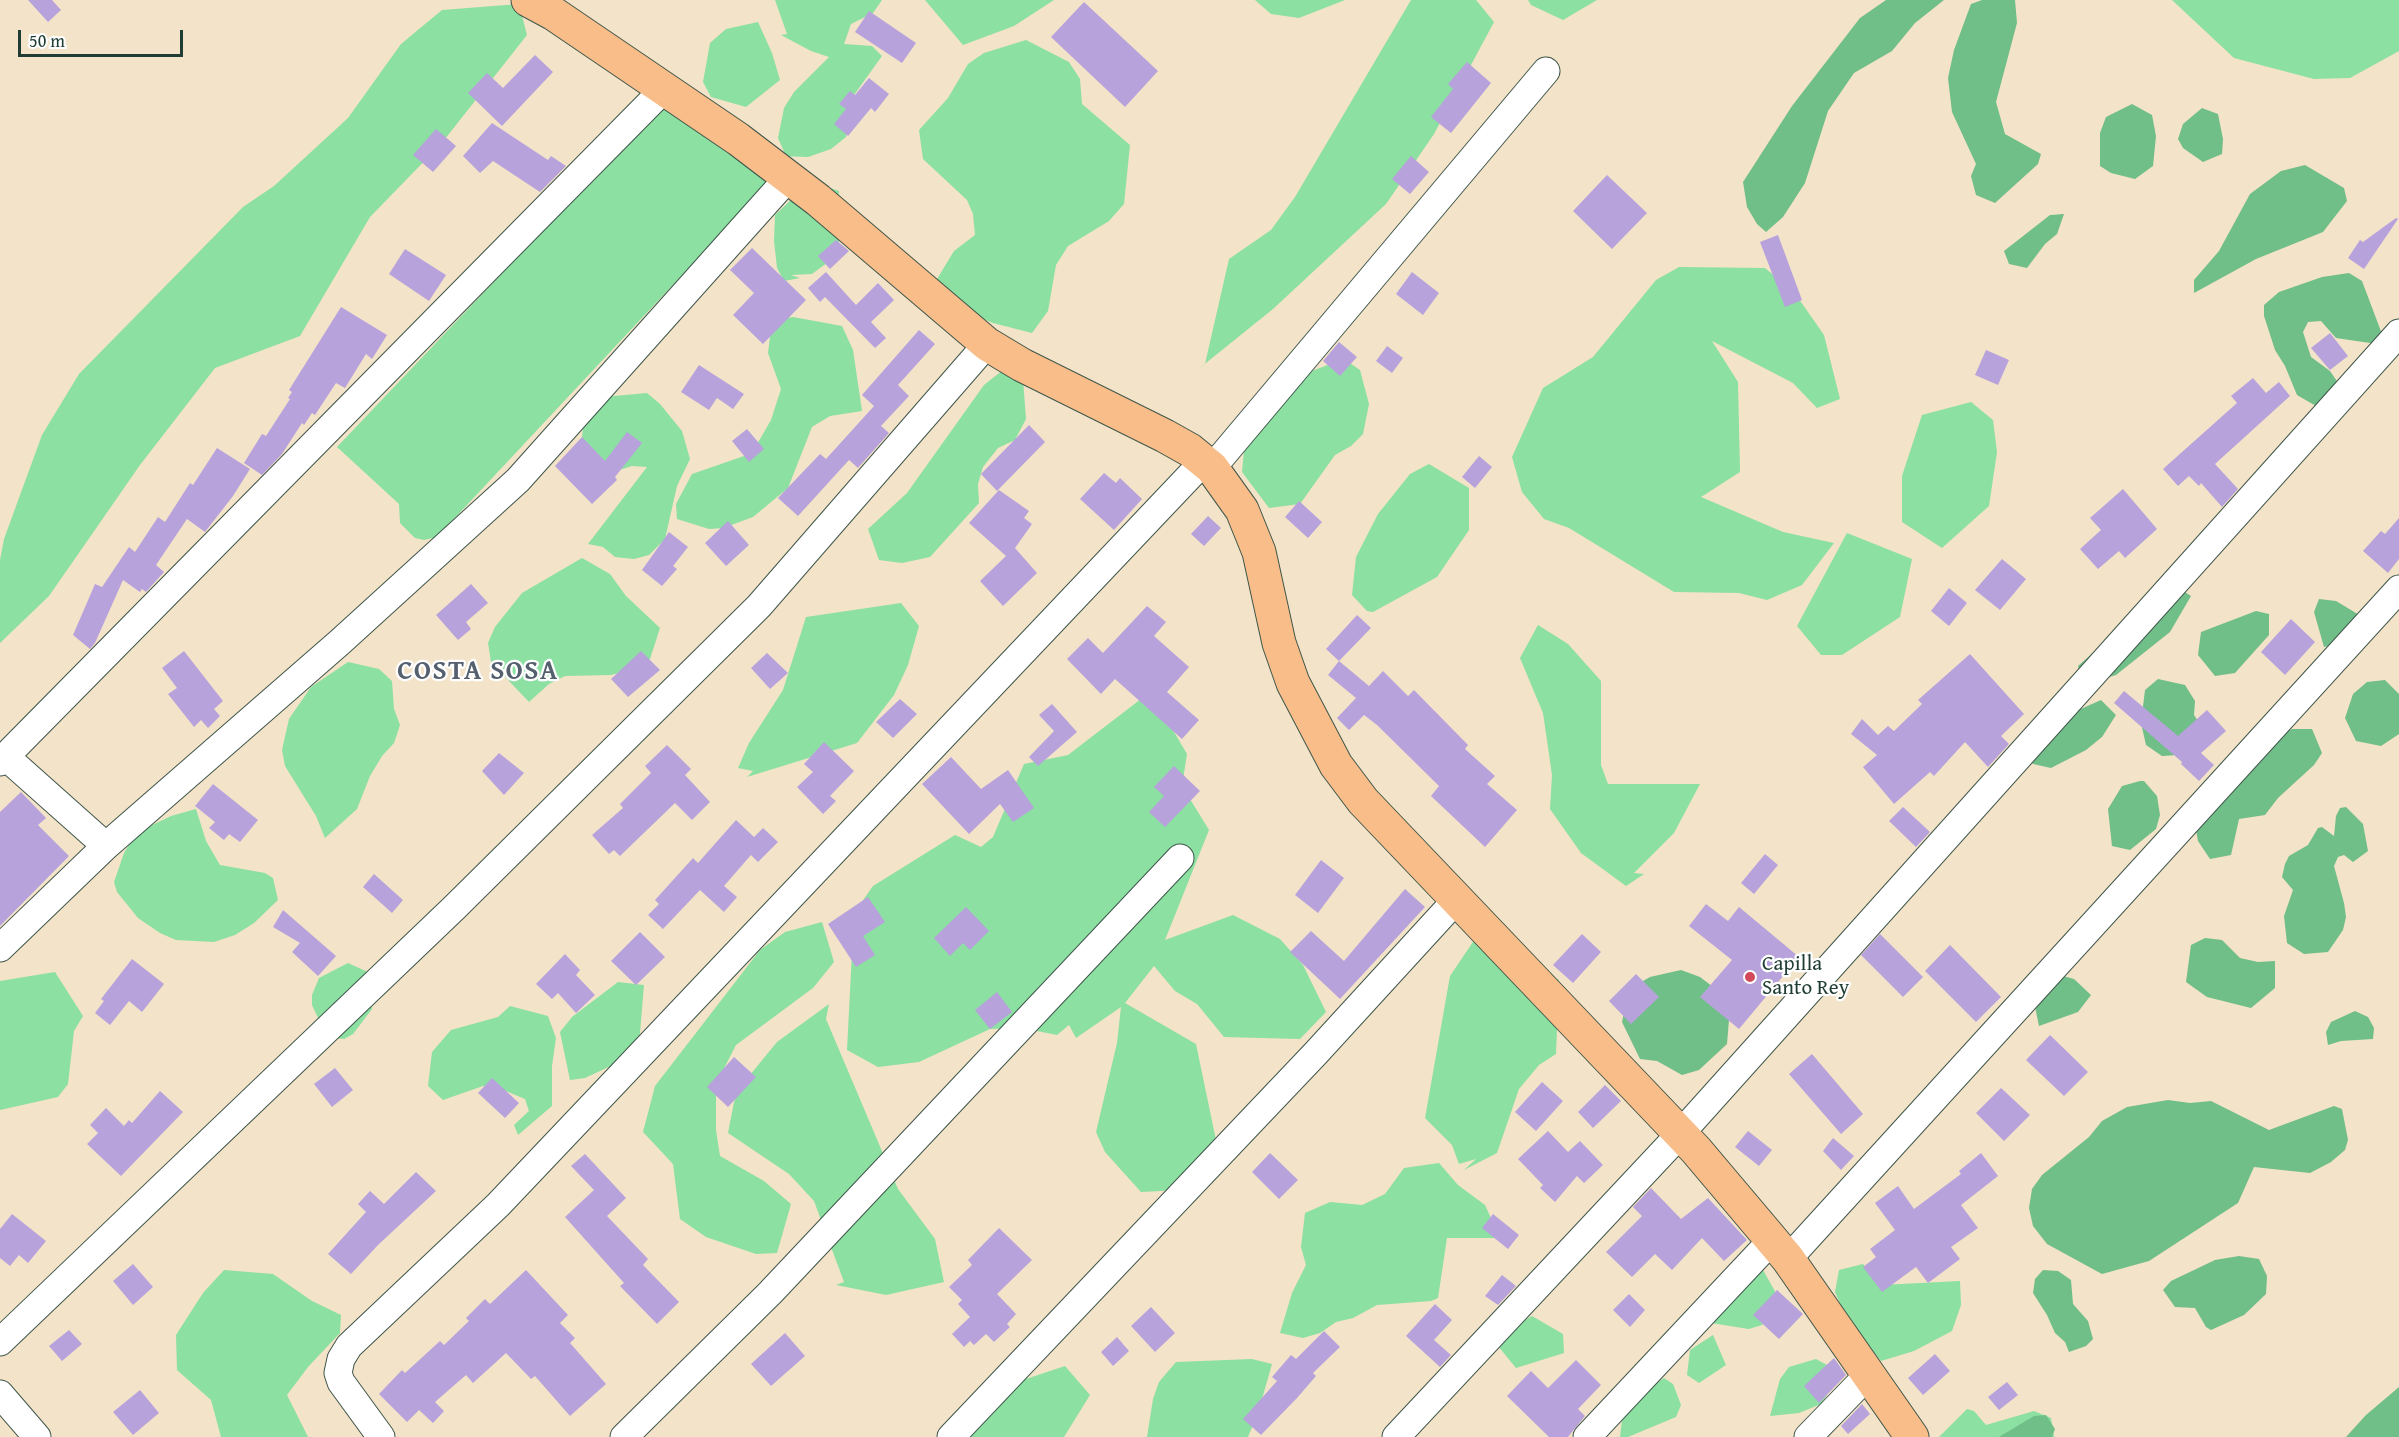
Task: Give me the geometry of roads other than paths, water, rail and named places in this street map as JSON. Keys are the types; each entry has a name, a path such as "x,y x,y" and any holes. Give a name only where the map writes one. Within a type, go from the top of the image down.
{"main road":[{"path":"528,0 554,14 738,139 987,344 1033,371 1165,436 1208,464 1242,510 1259,552 1279,643 1293,683 1336,765 1363,801 1681,1133 1780,1250 1912,1437"}],"street":[{"path":"381,1437 341,1382 338,1373 341,1359 349,1346 498,1205 1208,464 1546,71"},
{"path":"106,846 3,759 664,89"},
{"path":"0,948 106,846 340,642 518,480 788,178"},
{"path":"1395,1437 1681,1133 2399,333"},
{"path":"0,1342 454,908 759,606 987,344"},
{"path":"1587,1437 1780,1250 2399,589"},
{"path":"624,1437 770,1293 1180,858"},
{"path":"951,1437 1316,1053 1457,899"},
{"path":"1808,1437 1869,1374"},
{"path":"0,1394 37,1437"}],"place":[{"name":"Capilla Santo Rey","path":"1750,977"}],"district":[{"name":"COSTA SOSA","path":"478,672"}]}
